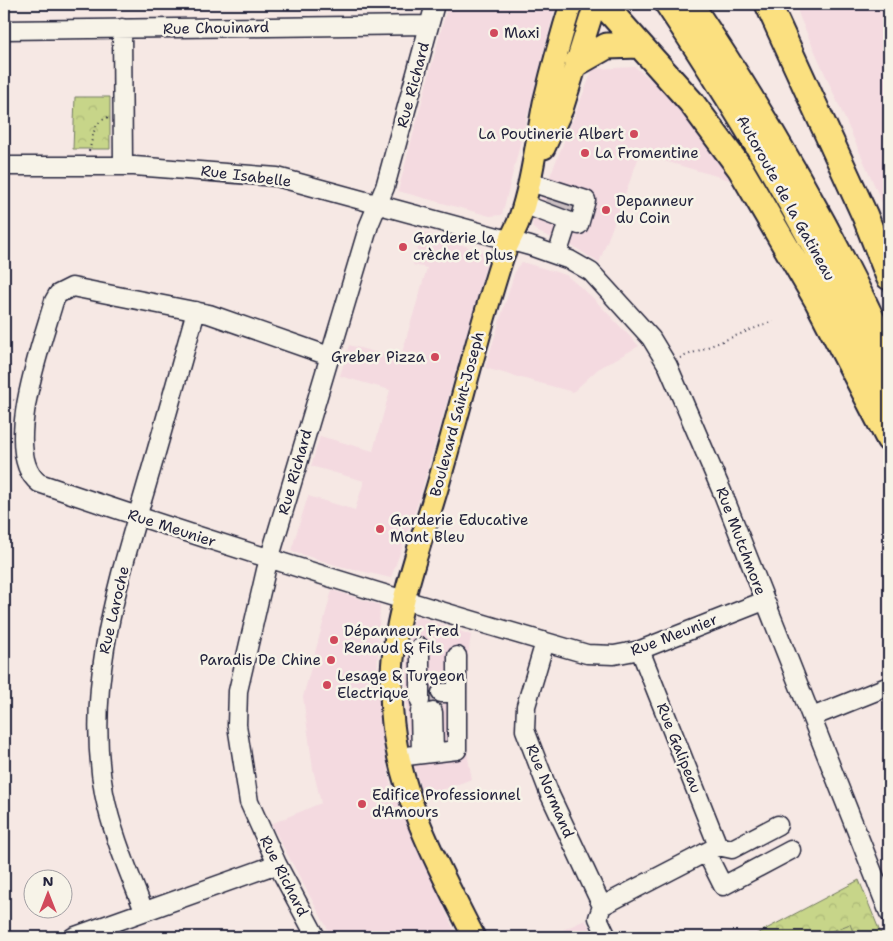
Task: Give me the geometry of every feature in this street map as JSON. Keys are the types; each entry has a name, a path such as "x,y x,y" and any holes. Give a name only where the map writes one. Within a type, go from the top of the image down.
{"highway":[{"path":"603,4 695,108 749,183 817,300 889,439"},
{"name":"Autoroute de la Gatineau","path":"668,4 728,96 791,202 834,284 889,400"},
{"name":"Autoroute de la Gatineau","path":"690,4 787,158 834,243 889,356"},
{"path":"768,4 868,223 889,276"},
{"path":"577,63 607,46 639,45"}],"main road":[{"name":"Boulevard Saint-Joseph","path":"552,202 544,103 571,4"},
{"name":"Boulevard Saint-Joseph","path":"474,937 421,832 405,788 392,722 392,669 399,613 489,302 510,241 552,202 562,108 595,4"}],"street":[{"name":"Rue Richard","path":"316,937 276,864 249,802 237,725 241,675 270,559 329,356 376,205 385,187 435,4"},
{"name":"Rue Chouinard","path":"4,30 429,25"},
{"path":"122,28 124,165"},
{"name":"Rue Isabelle","path":"4,166 124,165 277,177 510,241"},
{"path":"552,202 557,255"},
{"name":"Rue Mutchmore","path":"510,241 577,262 597,278 651,338 668,366 723,494 889,913"},
{"name":"Rue Meunier","path":"329,356 220,317 72,287 58,294 51,310 26,400 24,457 29,474 39,483 270,559 545,642 599,655 626,654 640,650 764,601"},
{"name":"Rue Laroche","path":"144,911 116,836 106,800 99,732 99,690 104,649 117,586 196,311"},
{"name":"Rue Normand","path":"545,642 526,706 525,730 530,748 550,795 602,906"},
{"path":"398,757 457,750 435,700 420,647"},
{"name":"Rue Galipeau","path":"640,650 712,849 723,886 792,850"},
{"path":"434,752 435,700 457,656"},
{"path":"812,717 889,686"},
{"path":"607,937 598,918 602,906 712,849 732,849 778,825"},
{"path":"73,937 276,864"}],"path":[{"path":"89,151 97,125 101,120 112,116"},
{"path":"677,359 773,321"}],"shaded area":[{"path":"448,4 556,4 502,215 490,216 398,191"},
{"path":"795,4 889,4 889,218 801,20"},
{"path":"635,67 684,107 730,180 640,154 599,263 576,248 538,232 533,228 532,221 593,69"},
{"path":"422,232 484,252 488,258 420,497 391,578 339,566 291,551 308,496 355,510 364,481 311,466 320,436 373,451 390,390 340,376 349,345 400,359 427,268 413,265"},
{"path":"522,262 566,275 591,296 639,346 598,369 573,392 485,368 516,268"},
{"path":"332,590 380,605 377,675 382,737 390,782 457,937 332,937 271,824 321,803 313,769 303,697"},
{"path":"420,617 471,635 461,702 462,726 472,779 423,797 409,747 406,693 410,633 414,620"},
{"path":"585,920 595,937 547,937"}],"green space":[{"path":"75,97 110,97 110,149 73,149"},
{"path":"859,880 882,937 751,937"},
{"path":"850,924 855,937 829,937 827,933"}],"tunnel":[{"path":"552,209 556,196"},
{"path":"568,214 572,201"},
{"path":"433,693 433,712"}],"place":[{"name":"Maxi","path":"494,33"},
{"name":"La Poutinerie Albert","path":"634,134"},
{"name":"La Fromentine","path":"585,153"},
{"name":"Depanneur du Coin","path":"606,210"},
{"name":"Garderie la crèche et plus","path":"403,247"},
{"name":"Greber Pizza","path":"435,357"},
{"name":"Garderie Educative Mont Bleu","path":"380,529"},
{"name":"Dépanneur Fred Renaud & Fils","path":"334,640"},
{"name":"Paradis De Chine","path":"331,660"},
{"name":"Lesage & Turgeon Electrique","path":"327,685"},
{"name":"Edifice Professionnel d'Amours","path":"362,804"}]}
